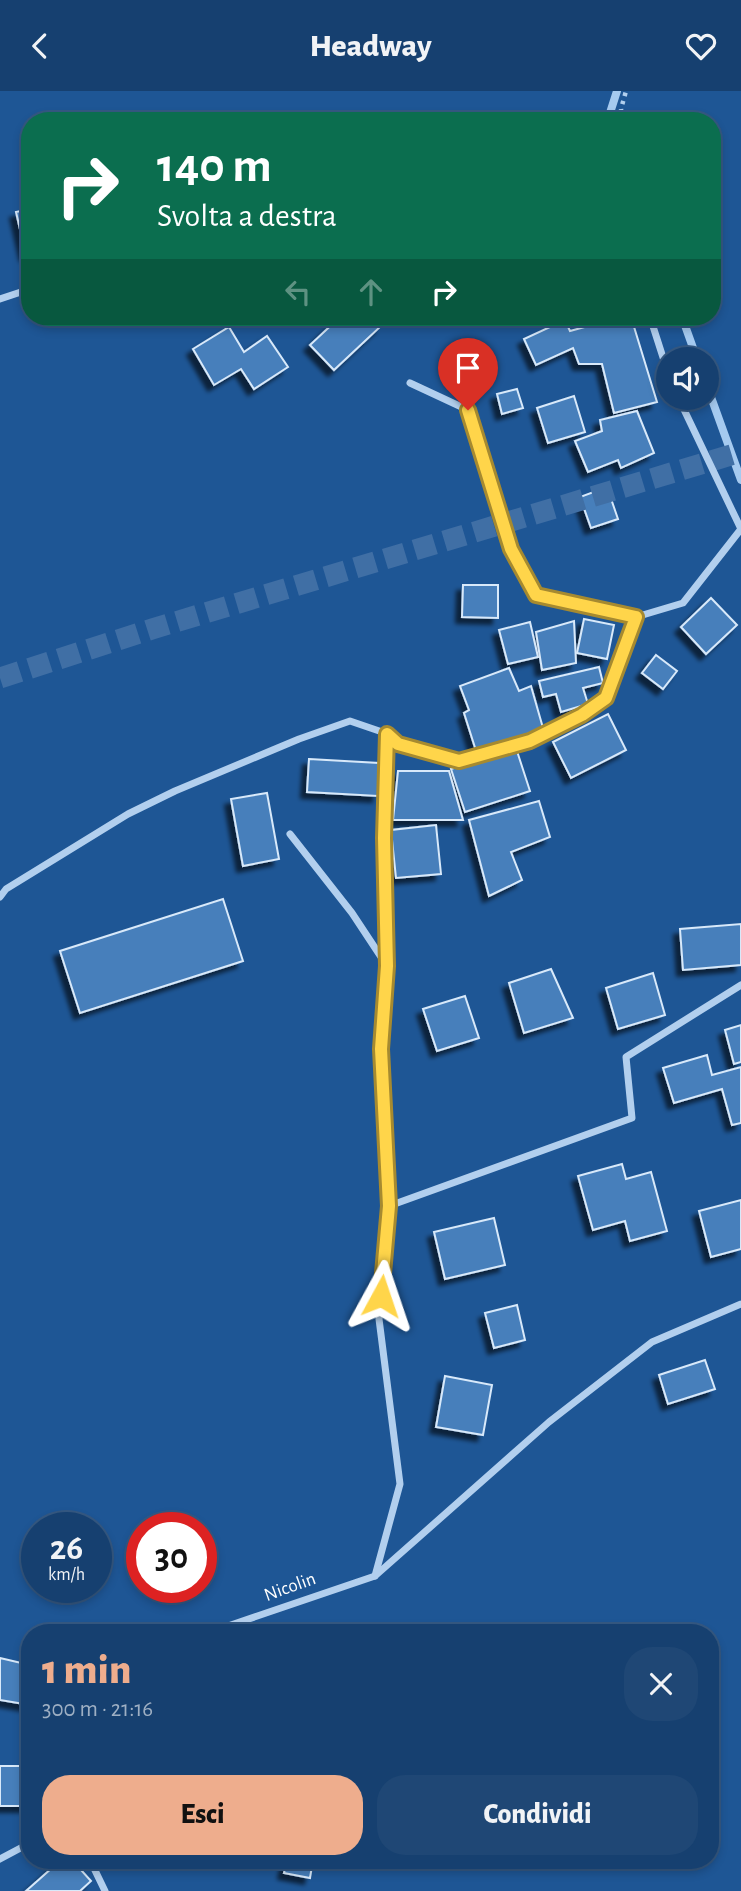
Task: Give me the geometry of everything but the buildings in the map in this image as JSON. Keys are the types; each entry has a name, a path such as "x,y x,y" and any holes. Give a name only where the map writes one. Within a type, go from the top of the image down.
{"street":[{"path":"0,299 21,292"},
{"path":"653,326 660,347"},
{"path":"410,383 468,410 511,549 536,595 636,617 683,603 741,529 684,410"},
{"path":"0,897 6,889 128,814 175,791 299,739 351,721 387,734 398,744 459,761 530,741 582,715 606,698 636,617"},
{"path":"375,1576 400,1484 379,1319 389,1206 381,1049 387,966 384,838 387,734"},
{"path":"290,834 352,913 387,966"},
{"path":"389,1206 632,1118 626,1057 741,985"},
{"path":"375,1576 549,1422 652,1342 741,1304"},
{"name":"Nicolin","path":"234,1624 375,1576"},
{"path":"0,1859 21,1848"},
{"path":"94,1869 105,1891"}],"path":[{"path":"621,112 626,91"}],"waterway":[{"path":"610,112 617,91"},
{"path":"685,326 693,347"},
{"path":"716,410 741,480"}],"tunnel":[{"path":"0,678 152,629 741,452"}],"route":[{"path":"381,1296 389,1206 381,1049 387,966 384,838 387,734 398,744 459,761 530,741 582,715 606,698 636,617 536,595 511,549 468,410"}]}
